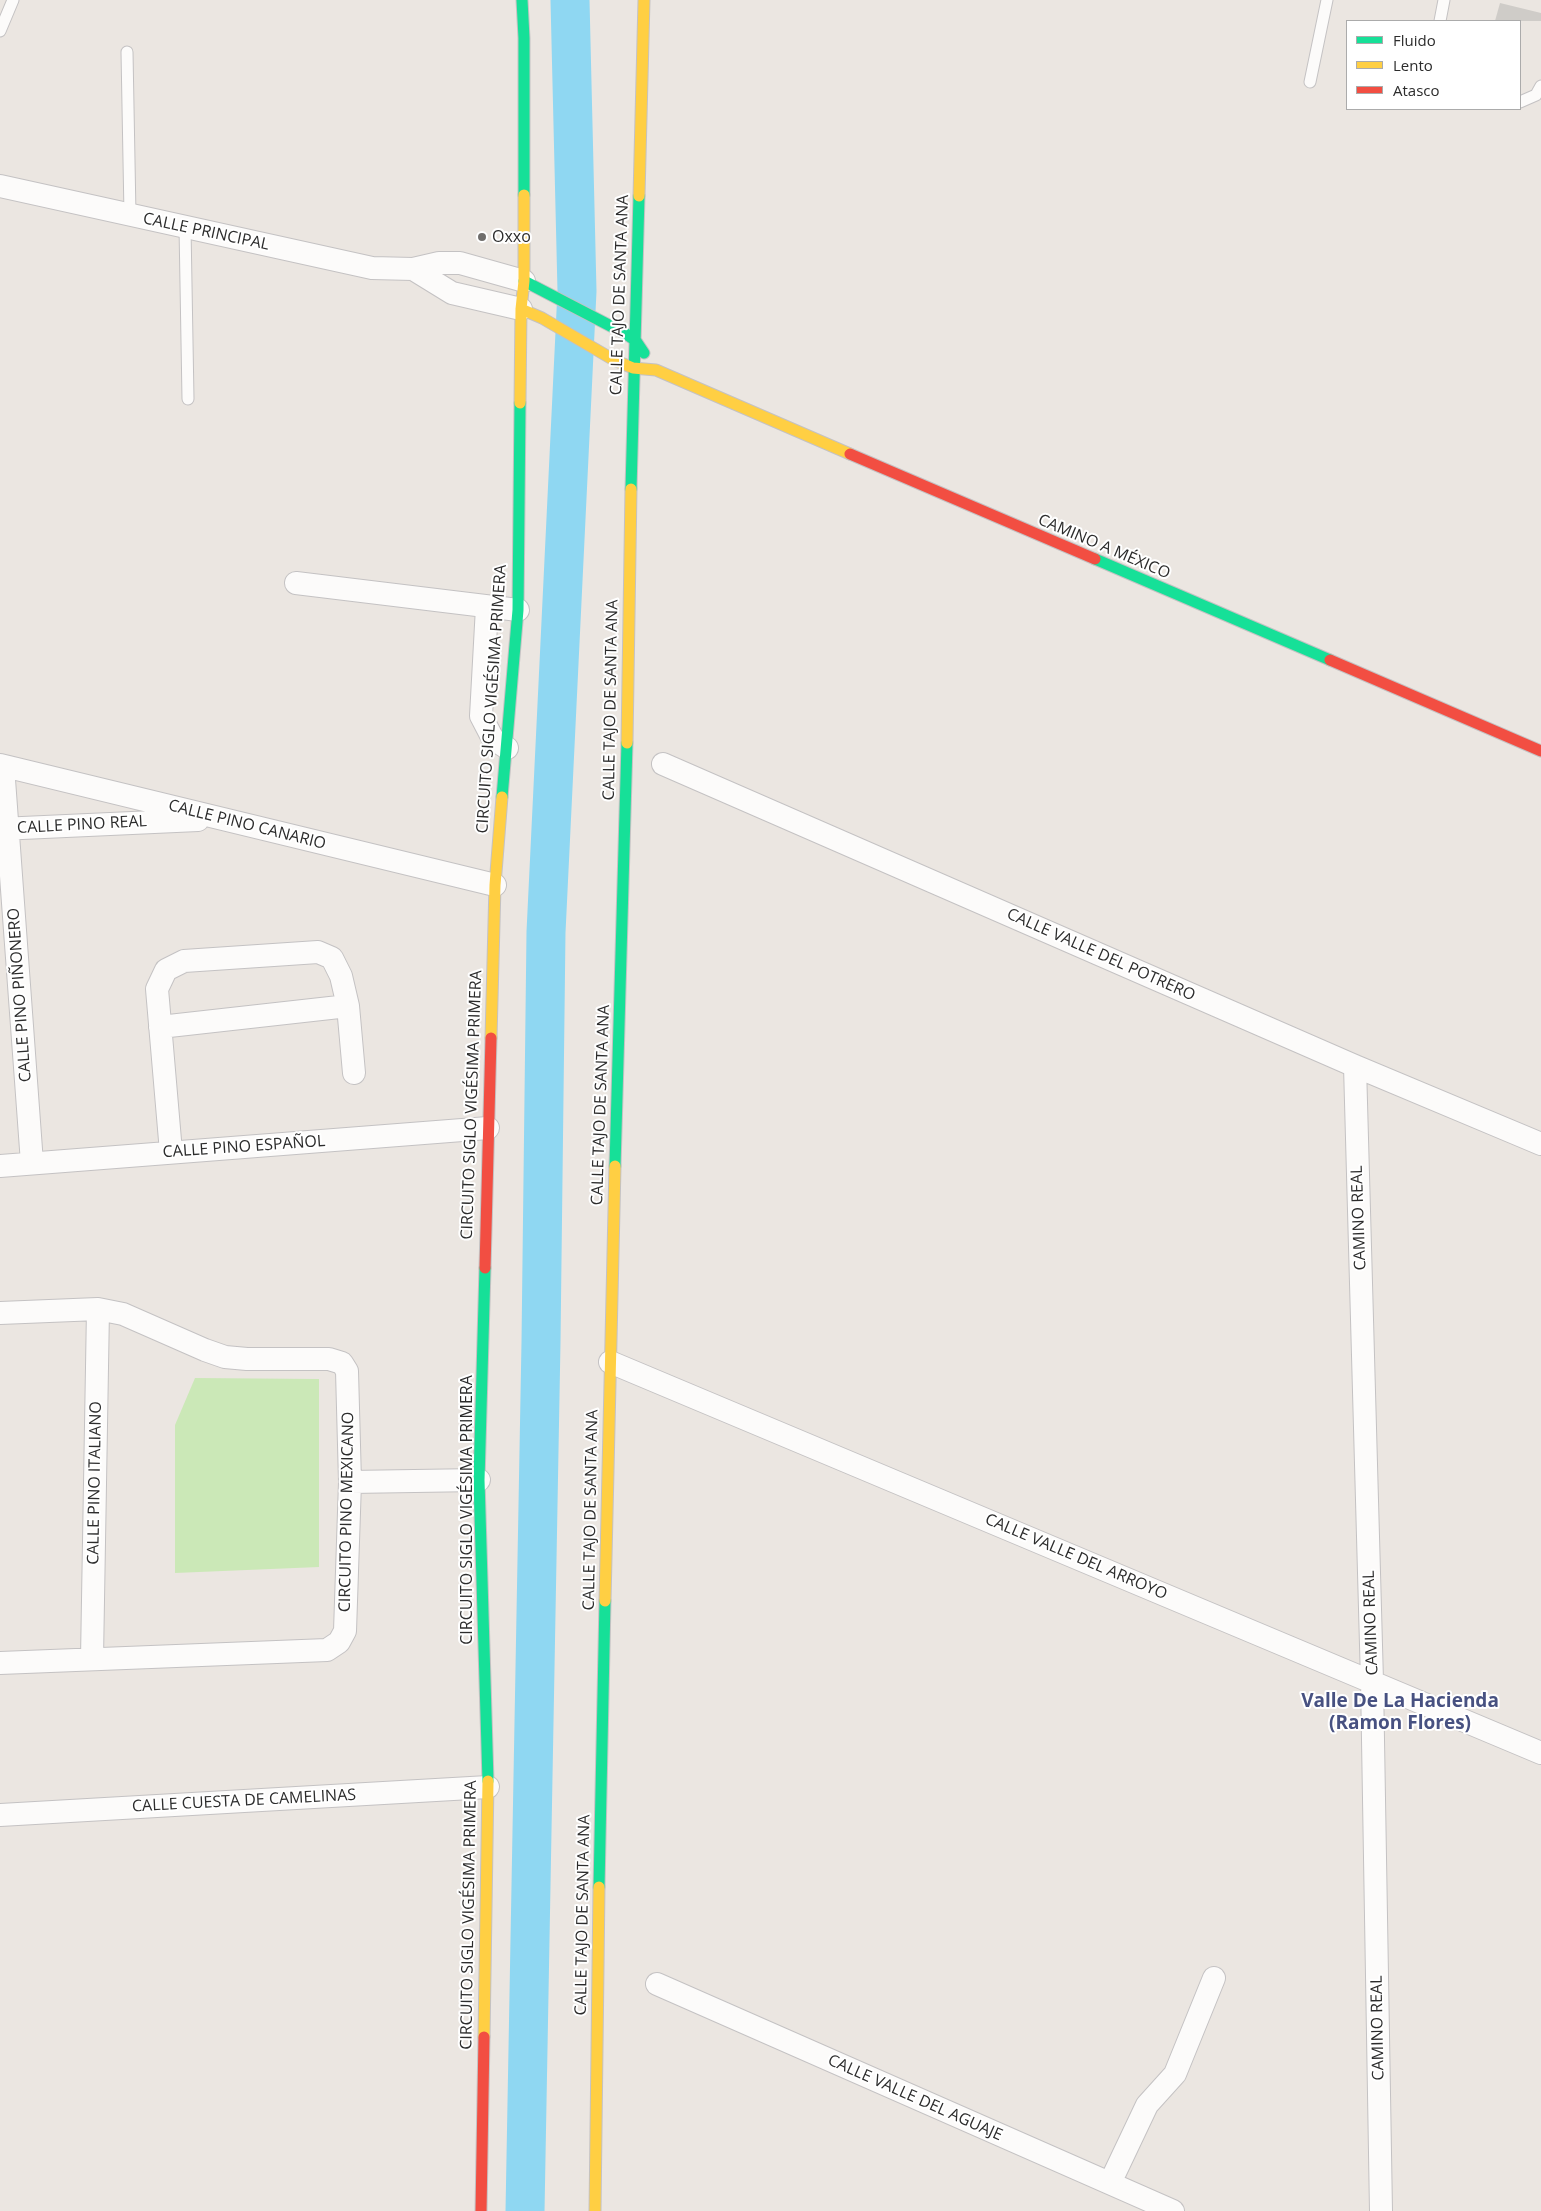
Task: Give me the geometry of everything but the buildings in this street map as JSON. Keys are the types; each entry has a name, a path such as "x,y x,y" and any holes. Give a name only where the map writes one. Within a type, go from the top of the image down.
{"street":[{"name":"CIRCUITO SIGLO VIGÉSIMA PRIMERA","path":"481,2211 488,1787 479,1480 494,885 518,610 521,310 524,281 524,38 522,0"},
{"name":"CALLE TAJO DE SANTA ANA","path":"595,2211 610,1362 627,749 633,368 636,341 644,0"},
{"name":"CALLE PRINCIPAL","path":"0,186 372,268 413,269 439,263 460,263 524,281 548,292 636,341"},
{"path":"413,269 452,293 521,310"},
{"name":"CAMINO A MÉXICO","path":"521,310 542,318 614,360 633,368 656,370 1541,751"},
{"path":"636,341 656,370"},
{"path":"296,583 518,610"},
{"path":"487,607 481,716 493,739 507,748"},
{"name":"CALLE VALLE DEL POTRERO","path":"663,764 1355,1066 1541,1144"},
{"name":"CALLE PINO CANARIO","path":"2,766 494,885"},
{"name":"CALLE PINO PIÑONERO","path":"2,766 4,829 32,1163"},
{"name":"CALLE PINO REAL","path":"4,829 224,819"},
{"path":"171,1152 158,989 166,970 184,961 318,952 332,958 341,976 348,1006 354,1073"},
{"path":"160,1027 348,1006"},
{"name":"CAMINO REAL","path":"1355,1066 1372,1681 1381,2211"},
{"name":"CALLE PINO ESPAÑOL","path":"0,1166 488,1128"},
{"name":"CIRCUITO PINO MEXICANO","path":"0,1313 98,1309 123,1314 225,1357 247,1359 329,1359 342,1363 347,1371 350,1482 345,1631 339,1642 327,1650 0,1662"},
{"name":"CALLE PINO ITALIANO","path":"92,1658 98,1309"},
{"name":"CALLE VALLE DEL ARROYO","path":"610,1362 1541,1753"},
{"path":"350,1482 479,1480"},
{"name":"CALLE CUESTA DE CAMELINAS","path":"0,1816 488,1787"},
{"path":"1110,2183 1146,2105 1175,2074 1214,1978"},
{"name":"CALLE VALLE DEL AGUAJE","path":"657,1984 1173,2211"}],"lane":[{"path":"0,31 13,0"},
{"path":"1310,82 1327,0"},
{"path":"1440,20 1444,0"},
{"path":"127,52 130,215"},
{"path":"1521,102 1536,95 1541,86"},
{"path":"185,227 188,399"}],"green space":[{"path":"195,1378 319,1379 319,1567 175,1573 175,1425"}],"waterway":[{"path":"525,2211 541,1342 546,932 577,291 570,0"}],"traffic: fast":[{"path":"522,0 524,38 524,195"},
{"path":"631,489 639,196"},
{"path":"524,281 626,334 636,341 644,353"},
{"path":"502,797 518,610 520,403"},
{"path":"1095,559 1330,660"},
{"path":"615,1166 627,743"},
{"path":"485,1268 479,1480 488,1781"},
{"path":"599,1887 605,1601"}],"traffic: slow":[{"path":"639,196 644,0"},
{"path":"520,403 521,309 524,281 524,195"},
{"path":"521,309 542,318 614,360 633,368 656,370 850,454"},
{"path":"627,743 631,489"},
{"path":"491,1038 495,885 502,797"},
{"path":"605,1601 615,1166"},
{"path":"484,2037 488,1781"},
{"path":"595,2211 599,1887"}],"traffic: jam":[{"path":"850,454 1095,559"},
{"path":"1330,660 1541,751"},
{"path":"485,1268 491,1038"},
{"path":"481,2211 484,2037"}],"place":[{"name":"Oxxo","path":"482,237"}],"district":[{"name":"Valle De La Hacienda (Ramon Flores)","path":"1400,1713"}]}
